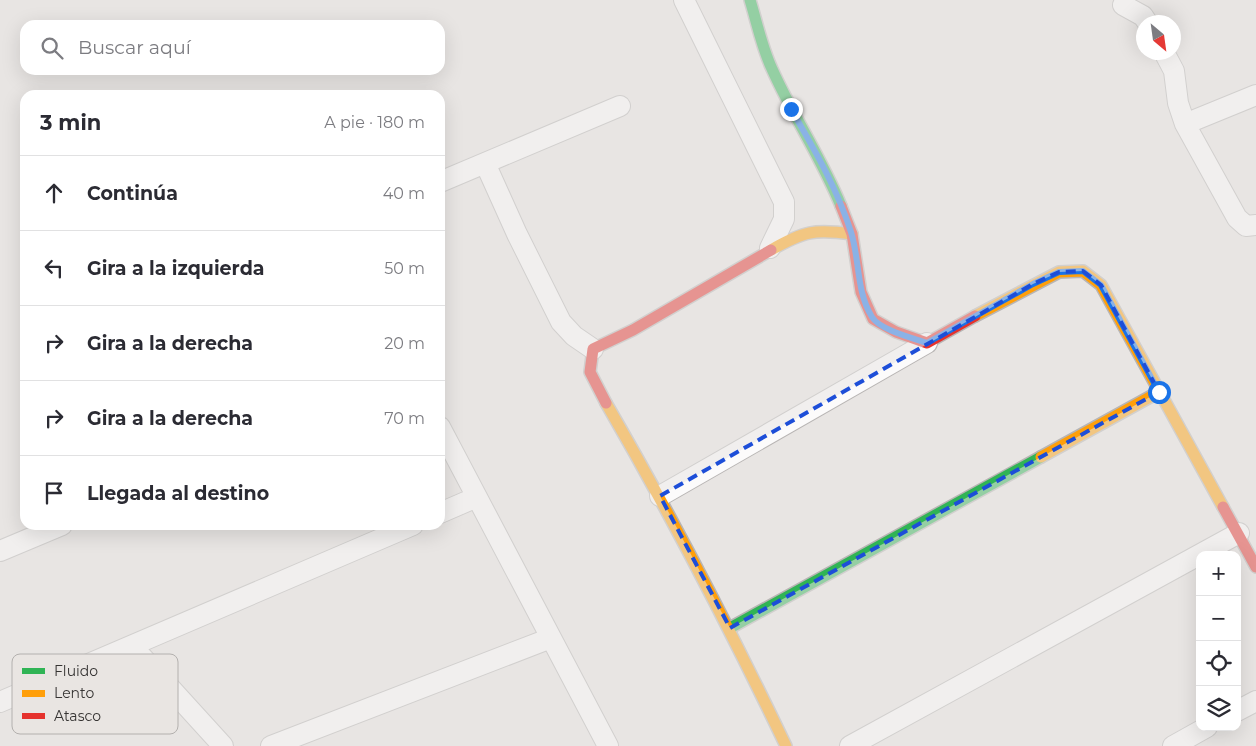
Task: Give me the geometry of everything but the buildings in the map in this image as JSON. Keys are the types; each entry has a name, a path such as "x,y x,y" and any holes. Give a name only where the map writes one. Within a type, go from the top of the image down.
{"street":[{"path":"684,0 784,202 784,218 770,248"},
{"path":"750,0 771,67 791,109 830,178 852,234 861,292 873,319 896,332 927,343"},
{"path":"1126,2 1142,15"},
{"path":"1168,60 1174,71 1178,103 1185,124 1237,218 1246,226 1256,225"},
{"path":"1185,124 1256,95"},
{"path":"445,180 620,106"},
{"path":"485,162 517,234 561,322 574,336 593,349"},
{"path":"593,349 633,330 770,248 797,235 822,230 852,234"},
{"path":"660,496 1033,284 1059,272 1083,271 1101,285 1256,567"},
{"path":"593,349 590,372 599,392 660,496 730,628 786,746"},
{"path":"730,628 1159,392"},
{"path":"445,436 608,746"},
{"path":"445,511 477,497"},
{"path":"0,551 50,530"},
{"path":"113,654 401,530"},
{"path":"850,746 1239,533"},
{"path":"271,746 551,638"},
{"path":"132,646 139,654"},
{"path":"0,702 12,697"},
{"path":"178,697 223,746"},
{"path":"1241,709 1256,701"},
{"path":"1173,746 1200,731"}],"highlighted area":[{"path":"1083,271 1101,285 1159,392 730,628 660,496 1033,284 1059,272"}],"traffic: fast":[{"path":"750,0 768,61 841,206"},
{"path":"730,628 1041,457"}],"traffic: slow":[{"path":"771,250 801,235 810,233 852,234"},
{"path":"975,316 1059,272 1083,271 1101,285 1223,507"},
{"path":"1041,457 1159,392"},
{"path":"606,403 654,487 786,746"}],"traffic: jam":[{"path":"841,206 852,234 861,292 873,319 896,332 927,343 975,316"},
{"path":"606,403 590,372 593,349 633,330 771,250"},
{"path":"1223,507 1256,567"}],"route":[{"path":"791,109 830,178 852,234 861,292 873,319 896,332 927,343 1033,284 1059,272 1083,271 1101,285 1159,392"}]}
